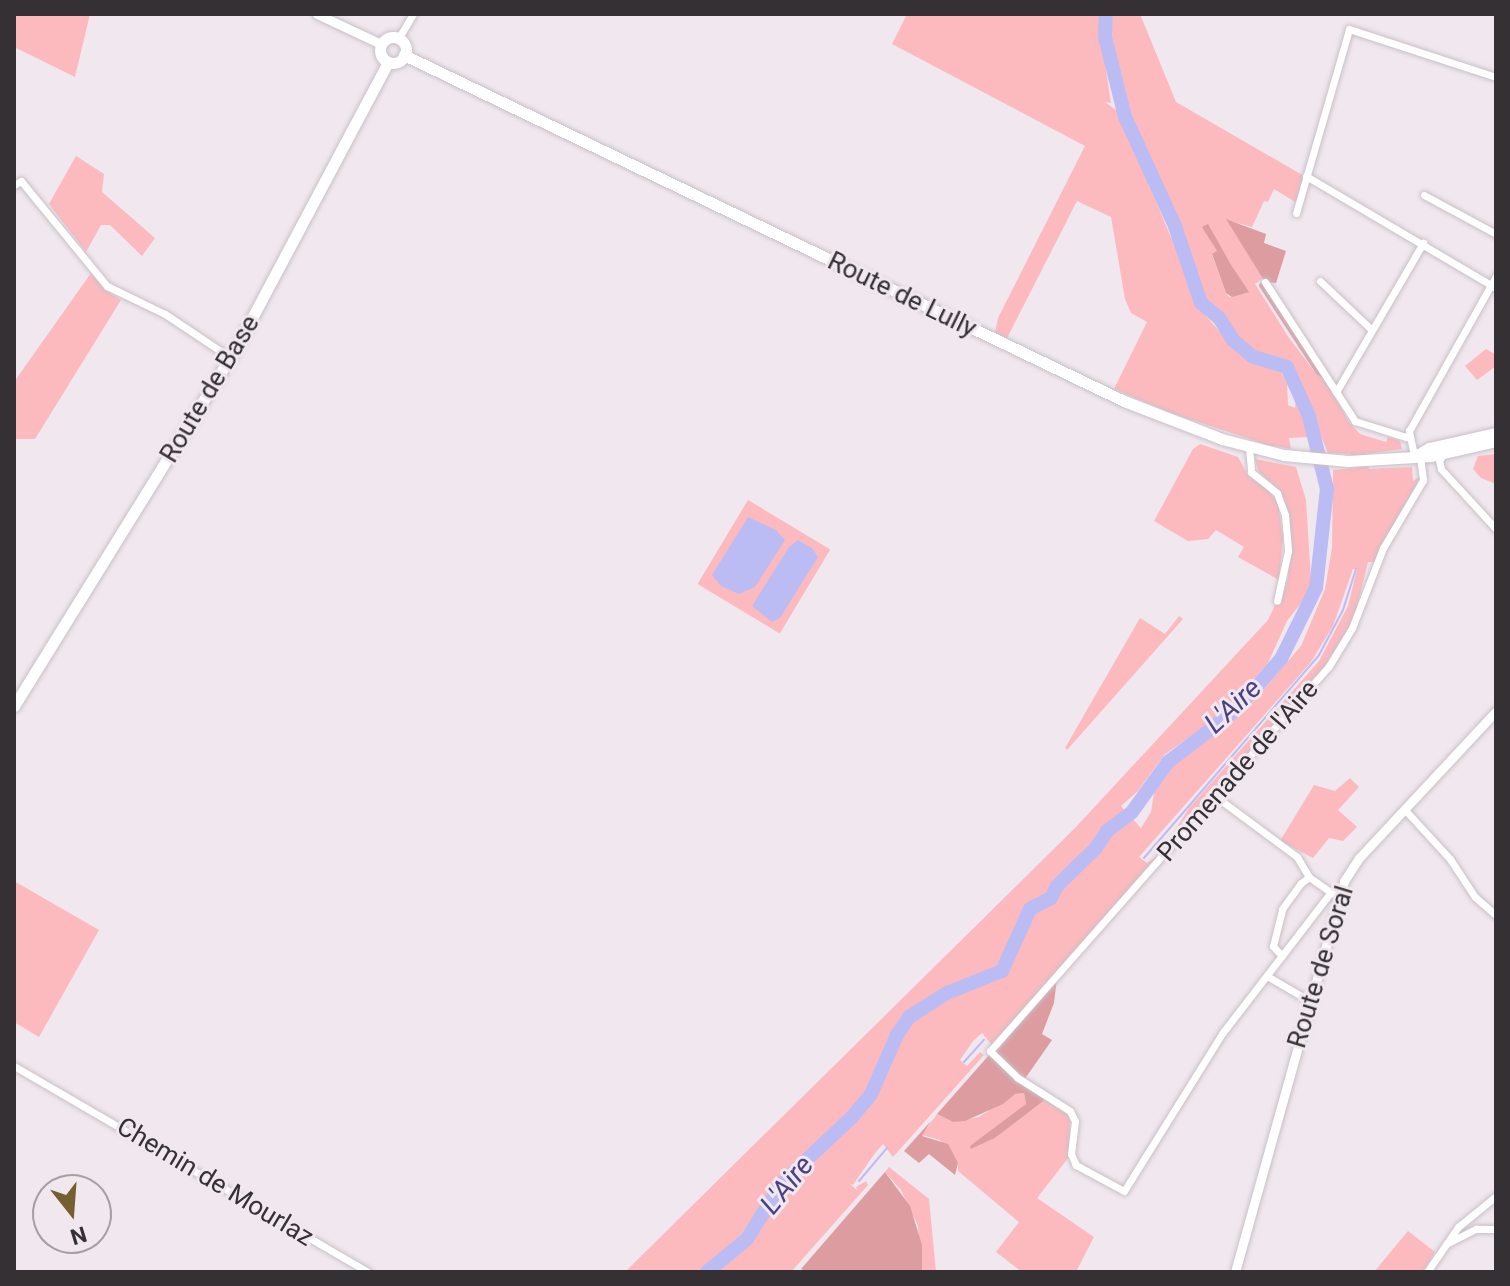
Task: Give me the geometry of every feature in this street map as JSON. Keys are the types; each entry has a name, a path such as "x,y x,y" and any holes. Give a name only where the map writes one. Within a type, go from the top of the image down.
{"main road":[{"path":"387,38 398,39 404,45 404,55 397,62 388,62 381,57 381,44 387,38"},
{"name":"Route de Lully","path":"404,55 1124,401 1249,447 1334,460 1445,453 1496,441"},
{"name":"Route de Base","path":"14,706 231,358 388,62"},
{"name":"Route de Lully","path":"1417,455 1429,448 1496,433"}],"street":[{"path":"317,14 381,44"},
{"path":"398,39 413,14"},
{"path":"1296,213 1349,29 1496,77"},
{"path":"1306,176 1495,282 1409,431 1417,455"},
{"path":"14,185 21,181 107,286 165,314 231,358"},
{"path":"1424,195 1496,234"},
{"path":"1336,392 1423,243"},
{"path":"1320,281 1372,330"},
{"path":"1265,282 1357,423 1409,438"},
{"path":"1249,447 1251,472 1277,493 1285,515 1287,562 1277,601"},
{"path":"1445,453 1439,460 1441,469 1496,529"},
{"name":"Promenade de l'Aire","path":"1267,976 1223,1032 1124,1191 1076,1165 1071,1154 1075,1121 1070,1111 1018,1078 990,1051 1304,697 1342,646 1383,548 1423,480 1417,455"},
{"name":"Route de Soral","path":"1235,1272 1310,1001 1335,894 1355,864 1496,711"},
{"path":"1215,796 1297,857 1309,877 1335,894 1267,976 1310,1001"},
{"path":"1406,811 1450,859 1475,897 1496,915"},
{"path":"1282,956 1273,946 1282,909 1309,877"},
{"name":"Chemin de Mourlaz","path":"14,1066 368,1272"},
{"path":"1427,1272 1458,1227 1496,1196"},
{"path":"1442,1246 1476,1229 1496,1229"}],"shaded area":[{"path":"14,14 90,14 75,77 14,47"},
{"path":"907,14 1103,14 1100,30 1111,103 1105,102 1119,112 1170,235 1181,252 1196,305 1239,353 1281,372 1287,383 1288,405 1295,408 1296,400 1300,401 1309,437 1289,438 1291,449 1268,445 1168,412 1114,389 1147,322 1131,313 1125,299 1111,217 1077,201 1007,338 995,333 998,318 1085,146 892,44"},
{"path":"1110,14 1140,14 1176,102 1304,176 1297,203 1274,189 1268,202 1264,201 1252,227 1227,220 1263,278 1255,284 1289,338 1317,375 1324,378 1349,422 1360,434 1386,442 1388,437 1400,441 1402,449 1366,454 1369,469 1412,467 1413,481 1421,476 1374,562 1368,562 1354,619 1318,677 1172,842 1169,840 1189,808 1319,661 1348,606 1357,569 1353,569 1333,626 1311,662 1139,857 1147,863 1164,852 992,1045 982,1033 973,1041 960,1060 967,1066 980,1052 984,1055 893,1157 883,1144 853,1185 849,1183 858,1191 856,1187 866,1181 868,1185 791,1272 625,1272 1075,828 1268,620 1277,601 1281,601 1288,578 1291,534 1281,492 1259,472 1255,459 1296,467 1306,500 1311,581 1305,598 1287,621 1268,663 1226,711 1164,755 1138,791 1121,806 1141,828 1151,812 1154,793 1175,764 1245,711 1301,646 1325,589 1332,548 1333,470 1357,468 1350,454 1328,453 1289,360 1276,360 1250,351 1202,297 1181,227 1128,109 1126,92 1108,36","holes":["1213,245 1230,263 1248,292 1229,297 1226,293 1212,255 1218,251"]},
{"path":"76,156 104,174 102,192 155,238 142,256 110,225 101,225 86,252 49,204"},
{"path":"1226,219 1266,234 1264,243 1286,251 1276,283 1265,282"},
{"path":"1208,224 1249,292 1232,297 1226,293 1212,254 1217,251 1202,227"},
{"path":"91,273 105,290 121,300 35,439 14,439 14,382"},
{"path":"1260,283 1264,284 1324,378 1317,375 1259,286"},
{"path":"1486,349 1496,355 1496,366 1477,380 1465,366"},
{"path":"1200,444 1238,457 1249,477 1267,489 1278,503 1283,538 1279,580 1238,557 1244,547 1216,530 1208,539 1188,541 1154,521 1193,449"},
{"path":"1496,454 1496,484 1481,478 1473,469 1478,456"},
{"path":"748,500 830,549 780,633 698,584"},
{"path":"1179,616 1183,619 1067,750 1065,748 1140,618 1165,634"},
{"path":"1350,778 1359,787 1338,810 1357,827 1343,841 1329,838 1313,858 1280,841 1314,785 1335,791"},
{"path":"14,881 99,930 39,1037 14,1022"},
{"path":"1057,978 1054,1003 1042,1034 1052,1040 1022,1083 1046,1099 995,1138 971,1149 970,1146 1026,1104 1024,1093 1015,1094 1003,1104 965,1121 953,1122 937,1114"},
{"path":"1024,1093 1026,1104 971,1149 995,1138 1046,1099 1070,1116 1069,1157 1037,1198 1094,1237 1076,1272 1022,1272 996,1252 1019,1222 958,1171 958,1163 940,1140 922,1135 937,1114 953,1122 979,1117 1015,1094"},
{"path":"931,1121 922,1136 948,1144 958,1163 955,1175 929,1154 919,1163 904,1151"},
{"path":"889,1167 929,1199 936,1272 922,1272 918,1226 901,1190 885,1172"},
{"path":"885,1172 910,1206 922,1245 922,1272 806,1272 801,1269"},
{"path":"1408,1231 1435,1252 1423,1272 1374,1272"}],"water":[{"path":"748,517 776,530 785,540 755,587 739,594 721,586 712,575"},
{"path":"798,540 812,548 818,557 780,618 772,622 752,606 789,547"}],"waterway":[{"name":"L'Aire","path":"707,1272 747,1239 782,1183 852,1117 871,1094 897,1035 909,1017 947,993 1002,971 1030,909 1051,898 1057,886 1096,848 1107,831 1132,812 1168,762 1237,709 1281,659 1316,588 1327,489 1309,416 1287,367 1252,356 1233,340 1219,318 1201,303 1175,226 1125,117 1105,37 1106,14"},
{"path":"1144,858 1319,655 1343,610 1356,569"},
{"path":"964,1062 984,1040"},
{"path":"859,1181 887,1148"}]}
